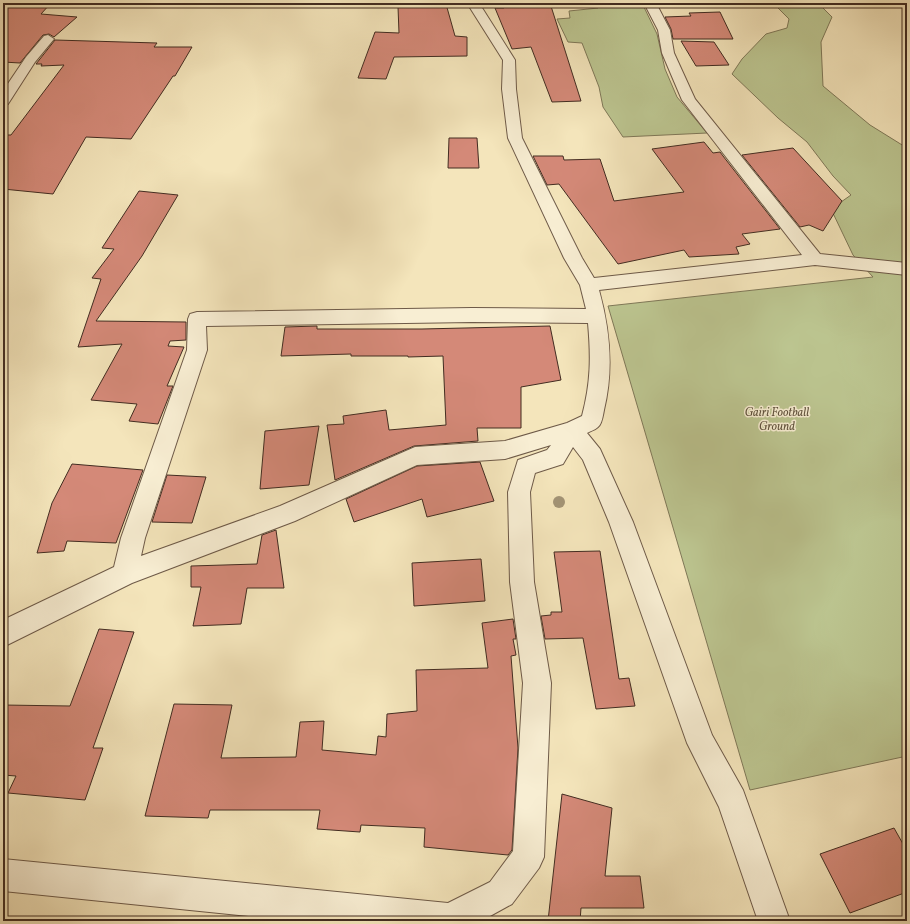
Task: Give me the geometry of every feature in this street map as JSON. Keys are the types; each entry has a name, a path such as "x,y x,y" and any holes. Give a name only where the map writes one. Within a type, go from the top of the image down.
{"street":[{"path":"3,634 124,574 287,514 415,456 505,450 572,430 591,421 597,397 601,359 597,316 589,286 573,258 515,138 509,90 508,60 473,3"},
{"path":"650,3 664,30 668,53 688,100 815,259"},
{"path":"3,101 30,60 48,39"},
{"path":"589,286 815,259 907,269"},
{"path":"124,574 133,538 197,350 197,319 464,315 597,316"},
{"path":"3,875 450,920 501,893 528,857 537,683 522,582 519,492 526,467 555,457 572,430"},
{"path":"572,430 592,455 621,522 701,743 732,801 774,921"}],"green space":[{"path":"595,3 642,3 657,34 665,69 677,97 707,133 623,137 603,107 599,87 582,43 568,42 557,19 570,18 569,11 598,8"},
{"name":"Gairi Football Ground","path":"750,3 818,3 832,17 821,42 823,86 870,125 907,148 907,756 750,790 608,306 873,277 853,255 831,209 851,195 833,176 807,142 778,118 732,74 742,59 766,34 787,28 789,19 775,5 752,5"}],"building":[{"path":"12,3 51,3 41,14 77,17 54,37 49,34 43,35 20,63 3,62 3,12"},
{"path":"503,3 550,3 581,101 552,102 531,47 512,49 495,8 504,8"},
{"path":"446,4 455,36 467,37 467,56 394,57 386,79 358,78 375,32 399,33 398,7"},
{"path":"720,12 733,39 673,39 671,29 665,17 691,16 689,13"},
{"path":"55,40 157,43 154,47 192,47 175,76 173,76 131,139 86,137 53,194 3,189 3,135 11,135 64,65 41,66 42,64 36,64"},
{"path":"681,41 714,42 729,65 696,66"},
{"path":"449,138 477,138 479,168 448,168"},
{"path":"704,142 713,153 720,152 780,229 742,234 750,244 736,247 739,254 689,257 684,250 618,264 559,184 547,185 533,156 563,156 564,160 600,159 614,201 684,192 652,149"},
{"path":"793,148 842,201 823,231 809,225 800,227 742,155"},
{"path":"139,191 178,195 142,256 96,321 186,322 186,340 170,341 168,346 184,347 167,386 173,386 158,424 129,421 137,404 91,400 122,344 78,347 101,279 92,278 114,249 102,248"},
{"path":"317,326 317,329 422,329 550,326 561,380 521,387 521,428 477,428 478,441 414,446 335,480 327,425 344,424 343,416 386,410 389,430 446,425 443,356 351,356 351,354 281,356 285,327"},
{"path":"319,426 309,485 260,489 265,431"},
{"path":"480,462 494,501 427,517 422,499 354,522 346,499 417,466"},
{"path":"72,464 143,470 116,543 67,541 64,551 37,553 52,503"},
{"path":"167,475 206,477 192,523 152,522"},
{"path":"276,530 284,588 247,588 241,624 193,626 201,587 191,587 191,566 257,564 262,535"},
{"path":"600,551 619,679 629,678 635,706 596,709 583,638 545,639 541,616 551,615 551,612 562,612 554,552"},
{"path":"481,559 485,601 414,606 412,563"},
{"path":"513,619 516,639 513,639 516,655 511,656 518,748 512,850 508,855 424,847 425,828 361,825 360,832 317,829 320,810 210,810 208,818 145,816 174,704 232,705 221,758 296,757 300,722 324,721 322,750 376,755 378,736 386,737 387,714 417,711 416,670 488,668 482,623"},
{"path":"99,629 134,632 93,748 103,748 85,800 8,793 16,776 3,775 3,705 70,706"},
{"path":"562,794 612,808 605,876 640,876 644,908 581,908 580,921 548,921"},
{"path":"894,828 907,851 907,892 850,913 820,854"}]}
